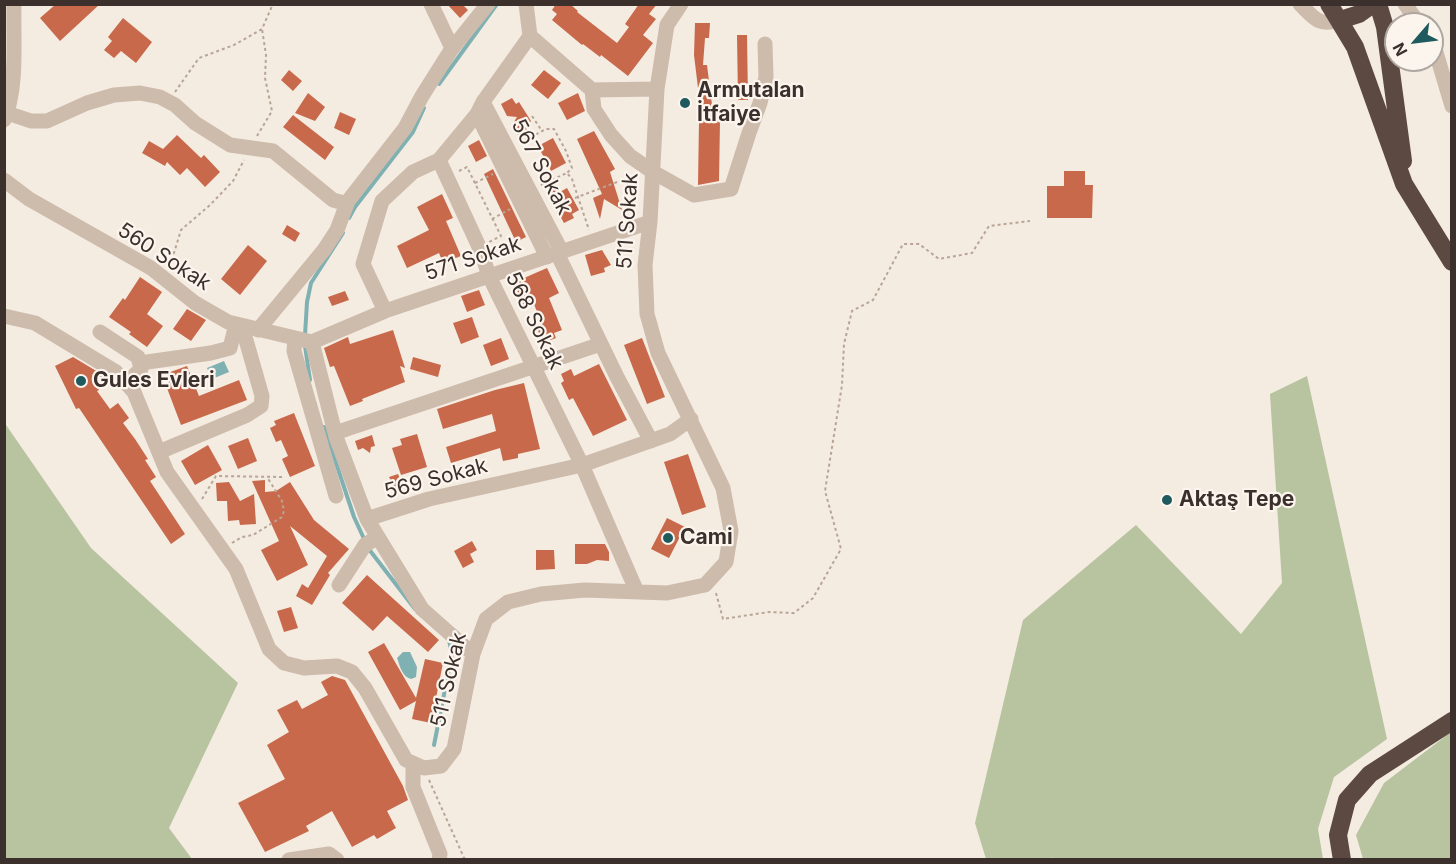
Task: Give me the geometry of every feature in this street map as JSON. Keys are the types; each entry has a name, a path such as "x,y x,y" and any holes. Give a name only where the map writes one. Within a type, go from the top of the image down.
{"highway":[{"path":"1329,4 1355,47 1404,184 1452,262"},
{"path":"1340,20 1359,14 1373,4"},
{"path":"1378,4 1386,27 1392,87 1402,145 1404,184"},
{"path":"1342,860 1338,835 1347,801 1370,774 1452,722"}],"street":[{"path":"14,4 6,117 47,121 114,94 140,93 160,97 230,146 273,152 333,200 344,203 348,201"},
{"path":"431,4 452,48"},
{"path":"258,330 324,250 337,230 348,201 405,128 452,48 488,4"},
{"name":"511 Sokak","path":"419,766 441,766 454,749 473,654 486,619 508,602 541,594 585,590 667,593 705,585 726,562 732,531 723,488 658,353 647,314 645,265 650,222 647,168 667,25 681,4"},
{"path":"1300,4 1315,20 1328,24 1340,20"},
{"path":"385,311 363,264 382,201 413,172 439,160 480,108 530,36 527,5"},
{"path":"530,36 592,90 657,89"},
{"path":"592,90 594,109 611,135 630,156 694,195 731,189 760,103 766,77 765,44"},
{"path":"1438,72 1452,111"},
{"path":"1442,72 1452,106"},
{"name":"567 Sokak","path":"480,108 521,204 555,254"},
{"name":"567 Sokak","path":"480,108 555,254"},
{"name":"568 Sokak","path":"439,160 479,247 489,276 582,465 637,592"},
{"name":"560 Sokak","path":"4,180 29,200 151,268 195,303 228,322 304,340"},
{"name":"571 Sokak","path":"304,340 650,222"},
{"path":"555,254 651,441"},
{"path":"4,316 35,323 117,372 134,392 167,472 236,569 269,649 284,663 304,668 337,666 352,672 365,688 406,760 419,766 413,787 440,854 439,860"},
{"path":"140,363 211,353 230,348 239,325"},
{"path":"159,452 247,415 261,406 262,396 239,325"},
{"path":"100,332 138,357 141,369 126,383"},
{"path":"304,340 294,351 336,496"},
{"name":"569 Sokak","path":"304,340 367,519 429,499 582,465 670,434 691,419"},
{"path":"335,433 601,344"},
{"path":"367,519 371,541 422,609 473,654"},
{"path":"339,585 371,541"},
{"path":"289,860 329,854 337,860"}],"path":[{"path":"168,101 199,57 234,45 262,29 273,4"},
{"path":"532,116 542,131"},
{"path":"512,147 542,131 554,129 566,151 572,168 567,173 534,188"},
{"path":"447,177 467,167 501,236 479,247"},
{"path":"475,183 504,168"},
{"path":"577,197 647,168"},
{"path":"567,173 572,179 593,242"},
{"path":"492,219 521,204"},
{"path":"712,577 723,619 769,612 794,613 813,598 841,549 825,491 842,386 844,344 852,311 873,300 903,244 919,244 939,259 972,253 989,226 1030,221"},
{"path":"194,511 216,476 282,477"},
{"path":"222,550 242,537 253,536 282,517 284,511 282,501 267,477"},
{"path":"419,766 465,860"}],"green space":[{"path":"1307,376 1387,739 1334,777 1318,829 1323,859 1052,859 1052,857 1049,860 986,859 975,823 1023,620 1136,525 1241,634 1282,583 1270,394"},
{"path":"4,422 91,548 238,683 169,828 192,859 5,859"},
{"path":"1451,732 1451,859 1363,859 1356,835 1384,783"}],"water":[{"path":"224,361 229,372 212,379 207,368"},
{"path":"403,652 410,652 417,667 416,677 408,678 402,671 397,658"}],"building":[{"path":"56,4 100,4 60,41 40,18"},
{"path":"447,4 462,4 468,10 460,18"},
{"path":"556,4 570,4 617,43 629,27 625,24 639,4 657,4 649,14 656,19 643,35 653,43 628,76 601,55 600,57 582,45 552,20 557,14 552,10"},
{"path":"123,18 152,42 136,63 121,51 114,58 104,50 112,41 108,37"},
{"path":"695,23 710,23 709,38 705,38 703,65 707,65 714,121 720,121 719,181 698,185 699,121 702,121 694,55"},
{"path":"737,35 747,35 748,100 738,100"},
{"path":"289,70 302,81 293,91 281,80"},
{"path":"544,70 561,83 548,99 531,85"},
{"path":"308,93 325,107 315,121 295,113"},
{"path":"578,93 585,111 567,120 558,103"},
{"path":"512,98 516,104 519,102 531,121 526,127 528,132 519,137 512,125 517,117 507,116 501,104"},
{"path":"340,112 356,119 349,135 334,128"},
{"path":"293,115 334,147 325,160 283,127"},
{"path":"594,131 615,169 610,172 622,210 604,199 600,219 593,198 602,194 577,139"},
{"path":"177,135 201,158 204,155 220,172 205,187 187,168 180,175 167,162 165,166 142,153 149,141 163,149"},
{"path":"553,138 566,163 551,171 538,146"},
{"path":"479,140 487,156 476,162 468,146"},
{"path":"493,169 526,237 516,242 484,174"},
{"path":"1064,171 1085,171 1085,185 1093,185 1092,218 1047,218 1047,186 1064,186"},
{"path":"557,187 560,192 567,188 579,210 572,214 574,218 564,223 547,193"},
{"path":"442,194 453,218 446,221 461,256 443,263 439,253 407,268 397,246 429,230 417,207"},
{"path":"287,225 300,233 295,242 282,234"},
{"path":"248,245 267,261 240,295 221,279"},
{"path":"602,250 611,265 604,268 605,272 591,276 585,255"},
{"path":"547,268 559,293 549,298 562,330 554,333 556,338 543,343 537,328 543,326 533,302 524,306 513,281"},
{"path":"140,277 162,292 147,314 163,326 147,347 129,334 131,332 109,317 123,298 125,300"},
{"path":"479,290 485,305 467,312 461,296"},
{"path":"345,291 349,300 332,306 328,297"},
{"path":"187,309 206,320 191,341 173,329"},
{"path":"472,317 479,337 461,344 453,323"},
{"path":"393,330 405,368 400,366 405,382 350,406 334,366 330,367 324,348 348,337 350,344"},
{"path":"501,338 509,359 491,366 483,345"},
{"path":"642,338 665,397 647,404 624,345"},
{"path":"73,357 103,375 104,379 96,383 99,390 97,391 110,409 118,403 129,418 123,423 148,459 145,460 156,477 150,481 185,534 171,544 79,408 76,409 55,366"},
{"path":"413,357 441,365 438,377 410,369"},
{"path":"599,364 627,420 593,436 573,398 569,400 561,383 564,381 561,374 571,369 574,376"},
{"path":"187,366 199,396 239,380 247,400 181,425 162,375"},
{"path":"524,383 540,449 518,454 518,458 503,461 500,448 451,463 446,447 496,431 492,414 443,429 437,409"},
{"path":"294,413 315,466 290,477 282,459 288,456 281,440 276,442 270,428 276,425 274,421"},
{"path":"417,434 427,467 401,475 392,448 402,445 400,439"},
{"path":"372,435 375,446 371,447 370,453 363,448 358,450 355,441"},
{"path":"248,438 257,461 238,469 228,446"},
{"path":"208,445 222,470 195,485 181,461"},
{"path":"688,454 706,507 682,515 664,462"},
{"path":"398,474 403,486 395,489 389,477"},
{"path":"265,480 265,492 276,491 290,482 314,520 349,549 328,573 330,575 312,605 296,596 302,584 308,588 327,556 290,526 308,565 277,581 261,550 279,541 252,481"},
{"path":"229,482 240,501 254,494 256,524 240,525 239,520 228,521 227,501 217,501 216,483"},
{"name":"Cami","path":"667,518 685,527 669,558 651,549"},
{"path":"472,541 477,550 470,554 474,562 463,568 454,551"},
{"path":"575,544 605,544 609,552 609,561 597,560 587,564 575,564"},
{"path":"536,550 554,550 555,569 536,570"},
{"path":"367,575 439,640 428,652 387,616 373,631 342,603"},
{"path":"291,607 298,628 284,632 277,611"},
{"path":"384,643 416,698 425,659 443,663 431,723 412,719 416,701 400,710 368,652"},
{"path":"332,676 345,680 403,786 408,800 387,811 396,828 377,839 374,835 352,847 332,811 306,826 309,831 265,852 238,803 285,779 267,745 289,732 277,710 297,700 302,709 328,695 321,682"}],"waterway":[{"path":"439,84 497,4"},
{"path":"349,218 413,132 424,108"},
{"path":"305,335 311,283 343,233"},
{"path":"305,346 310,380"},
{"path":"324,427 354,517 365,541"},
{"path":"368,548 415,609"},
{"path":"434,745 452,654 449,640"}],"place":[{"name":"Armutalan İtfaiye","path":"685,103"},
{"name":"Gules Evleri","path":"81,381"},
{"name":"Aktaş Tepe","path":"1167,500"},
{"name":"Cami","path":"668,538"}]}
